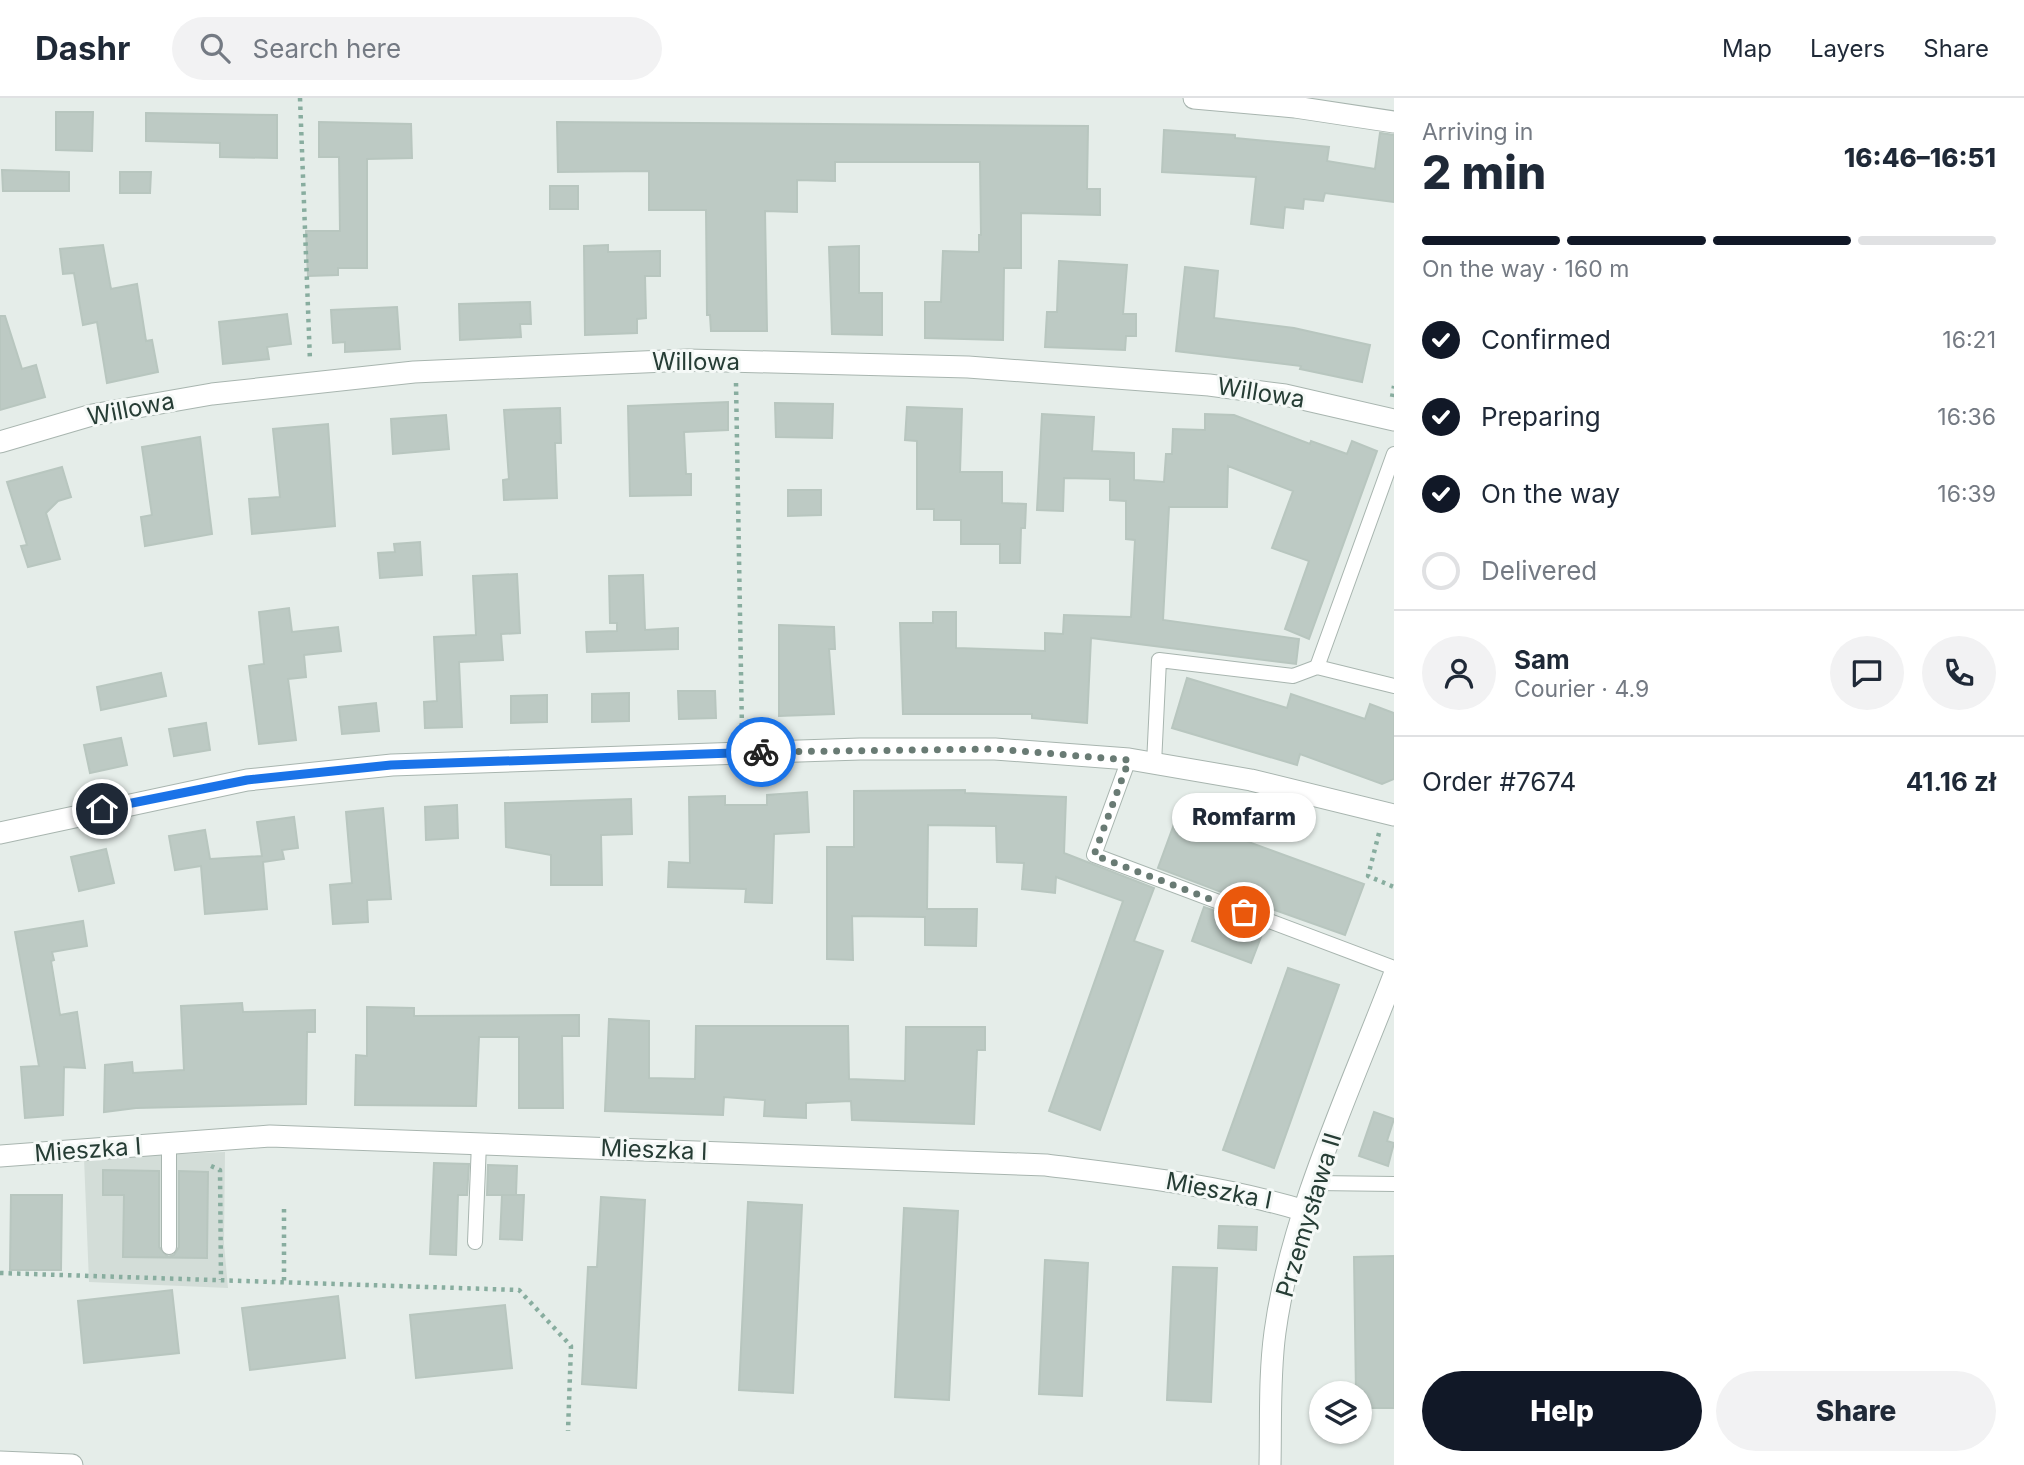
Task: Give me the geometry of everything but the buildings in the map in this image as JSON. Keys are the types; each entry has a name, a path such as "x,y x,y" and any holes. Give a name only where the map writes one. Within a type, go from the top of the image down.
{"street":[{"path":"1194,98 1295,107 1394,122"},
{"name":"Willowa","path":"0,442 92,415 212,394 414,372 688,360 968,367 1209,385 1285,395 1394,420"},
{"path":"0,833 247,780 391,765 743,753 995,749 1129,760 1251,780 1389,814"},
{"name":"Przemysława II","path":"1270,1465 1275,1333 1290,1263 1305,1210 1394,975"},
{"name":"Mieszka I","path":"0,1156 270,1136 1046,1165 1172,1180 1305,1210"},
{"path":"0,1462 72,1465"}],"lane":[{"path":"1317,667 1394,454"},
{"path":"1154,764 1159,660 1293,676 1317,667 1394,687"},
{"path":"1129,760 1094,855 1394,968"},
{"path":"169,1143 169,1247"},
{"path":"475,1242 478,1143"},
{"path":"1316,1183 1394,1184"}],"path":[{"path":"300,98 311,383"},
{"path":"735,361 743,753"},
{"path":"1389,814 1368,876 1394,887"},
{"path":"284,1209 284,1283"},
{"path":"0,1273 519,1290 571,1346 568,1432"}],"shaded area":[{"path":"225,1152 224,1244 228,1288 89,1282 84,1158"}],"way so far":[{"path":"761,752 995,749 1129,760 1094,855 1244,912"}],"place":[{"name":"Romfarm","path":"1244,912"}],"route":[{"path":"102,809 247,780 391,765 761,752"}]}
